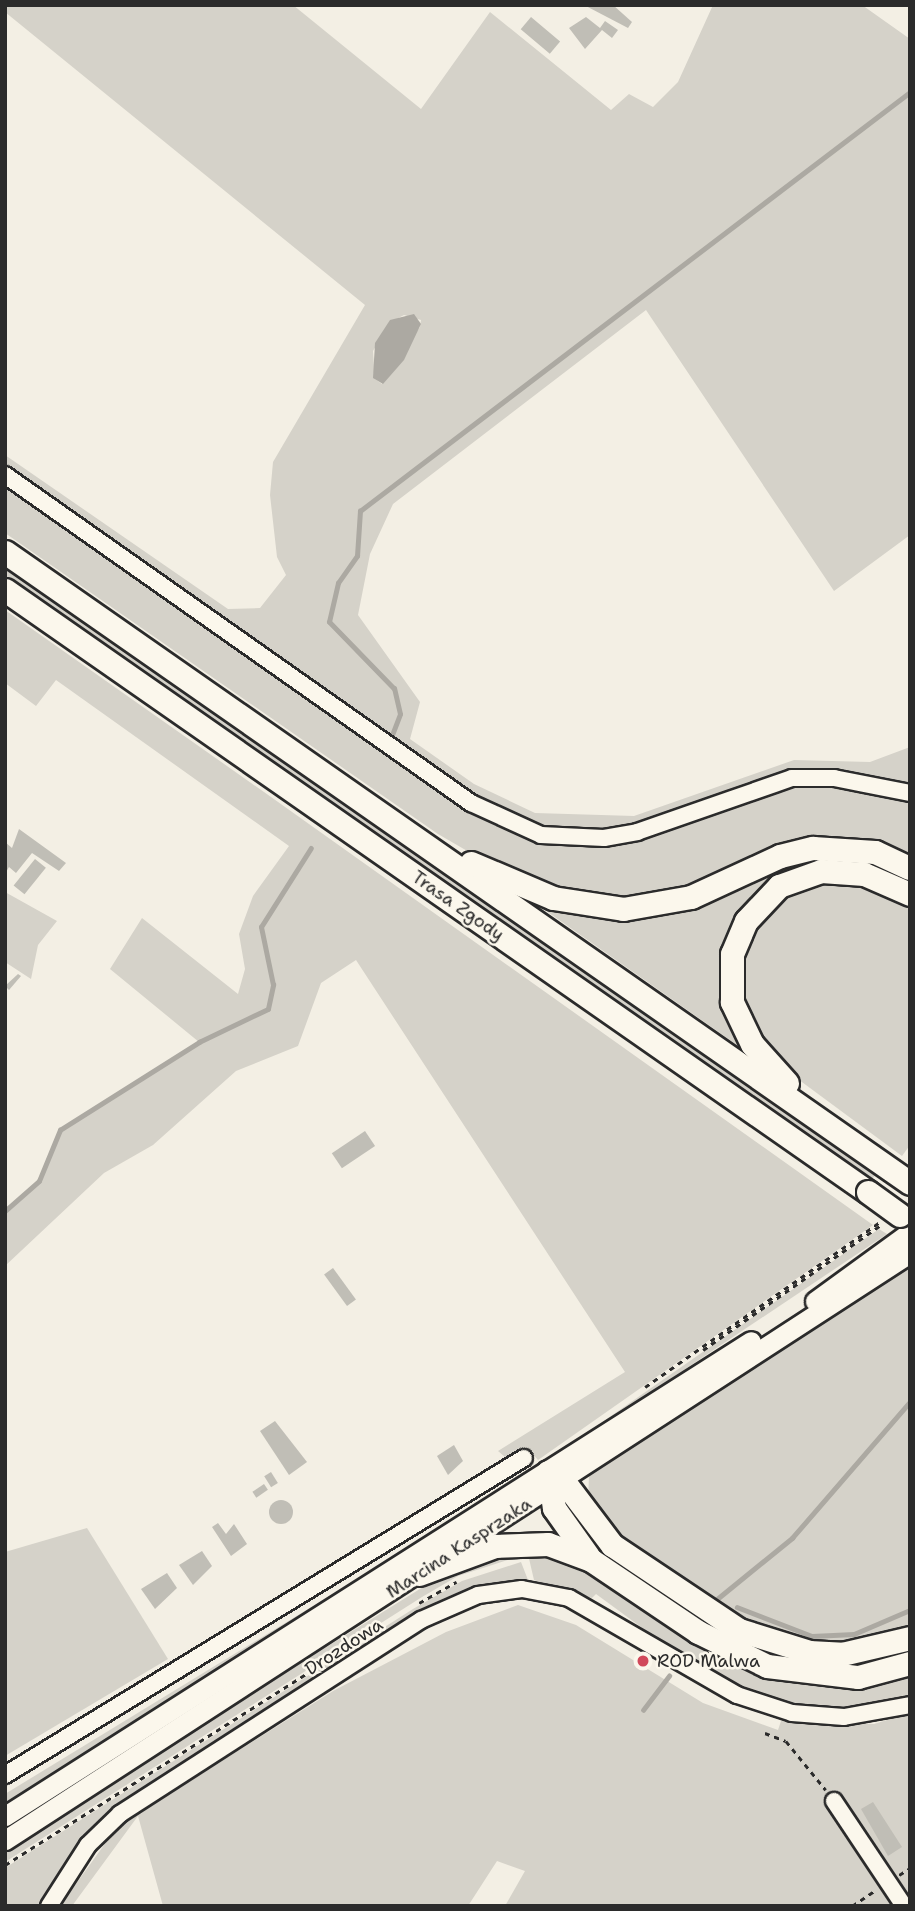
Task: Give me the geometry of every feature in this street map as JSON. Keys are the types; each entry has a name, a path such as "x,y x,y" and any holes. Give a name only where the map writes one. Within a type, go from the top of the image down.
{"highway":[{"name":"Trasa Zgody","path":"5,552 903,1178"},
{"name":"Trasa Zgody","path":"5,590 868,1192 903,1222"},
{"path":"386,817 531,891 594,906 650,908 691,897 780,856 813,848 875,852 910,868"},
{"path":"842,1136 752,1045 732,1002 732,954 760,903 800,876 864,874 910,894"},
{"path":"553,1481 563,1524 591,1560"},
{"path":"553,1481 612,1545 739,1630 809,1652 842,1654 910,1638"},
{"path":"419,1574 508,1543 548,1544 591,1560 698,1632 767,1666 859,1676 910,1663"}],"main road":[{"name":"Marcina Kasprzaka","path":"5,1840 419,1574 814,1302 903,1222"},
{"name":"Marcina Kasprzaka","path":"5,1816 553,1481 910,1253"}],"street":[{"path":"5,475 471,803 541,835 604,838 638,832 792,778 847,779 910,793"},
{"path":"5,1775 524,1458"},
{"name":"Drozdowa","path":"49,1906 88,1845 120,1814 421,1620 478,1595 522,1589 569,1598 717,1685 792,1713 844,1717 910,1705"},
{"path":"834,1801 904,1906"}],"path":[{"path":"639,1391 903,1222"},
{"path":"411,1607 460,1579"},
{"path":"5,1865 377,1629"},
{"path":"765,1732 786,1741 834,1801"}],"shaded area":[{"path":"5,5 293,5 421,109 490,12 611,110 629,94 653,107 678,82 713,5 862,5 910,39 910,535 834,591 646,310 393,504 370,554 358,615 420,702 410,739 474,784 535,813 634,816 794,760 870,762 910,747 910,859 844,839 676,890 611,899 556,891 500,870 438,834 5,533 5,455 228,609 260,608 286,575 277,557 270,495 273,462 365,305 5,12","holes":["404,315 421,320 420,327 382,384 375,379 373,351 389,323"]},
{"path":"414,314 421,324 404,360 383,384 373,378 375,343 390,320"},
{"path":"5,561 878,1172 872,1179 843,1163 5,580"},
{"path":"5,610 873,1225 538,1460 530,1451 505,1457 498,1451 625,1372 356,960 321,983 298,1046 236,1071 153,1145 104,1173 5,1266 5,1211 39,1181 60,1130 199,1042 110,969 142,918 238,994 245,969 239,934 253,896 289,846 56,680 36,706 5,683"},
{"path":"811,858 867,860 910,877 910,884 886,873 765,886 747,903 734,924 740,1047 542,908 611,920 695,906"},
{"path":"856,881 910,906 910,1145 902,1156 787,1071 743,1007 738,959 754,921 778,899 826,882"},
{"path":"5,892 57,921 38,945 31,979 5,962"},
{"path":"879,1229 887,1234 515,1483"},
{"path":"910,1263 910,1629 814,1647 759,1630 633,1547 588,1503 589,1475 607,1458"},
{"path":"503,1490 5,1805 5,1794"},
{"path":"579,1520 618,1560 695,1613 838,1662 877,1658 910,1644 910,1652 841,1670 794,1665 742,1648 618,1569 573,1525"},
{"path":"87,1528 168,1659 5,1756 5,1552"},
{"path":"399,1541 394,1549 5,1787 5,1781"},
{"path":"527,1550 565,1556 765,1674 859,1685 910,1671 910,1697 839,1710 762,1698 671,1649 596,1594 592,1598 534,1580"},
{"path":"514,1551 514,1558 458,1576 422,1597 5,1862 5,1852 83,1798 436,1579"},
{"path":"521,1562 528,1580 472,1586 436,1602 118,1806 87,1834 38,1906 5,1906 5,1868 413,1609 462,1581"},
{"path":"518,1605 576,1625 703,1703 778,1730 781,1721 874,1724 910,1713 910,1906 505,1906 525,1871 497,1861 468,1906 163,1906 138,1816 72,1906 60,1906 117,1827 333,1691 446,1632"}],"building":[{"path":"584,5 613,5 632,22 628,28"},
{"path":"531,17 560,41 550,54 521,29"},
{"path":"586,17 600,28 605,21 618,30 612,38 602,30 585,49 569,28"},
{"path":"19,829 66,863 59,871 32,853 16,873 9,867 5,874 5,842 12,848"},
{"path":"35,859 46,868 24,894 14,885"},
{"path":"18,974 21,976 9,990 5,986"},
{"path":"365,1131 375,1146 342,1168 332,1153"},
{"path":"333,1268 356,1300 347,1306 324,1274"},
{"path":"275,1421 307,1462 289,1475 260,1431"},
{"path":"454,1445 463,1461 448,1475 437,1456"},
{"path":"271,1472 278,1483 271,1487 264,1476"},
{"path":"264,1484 268,1490 256,1498 252,1492"},
{"path":"276,1500 286,1500 293,1507 293,1517 286,1524 276,1524 269,1517 269,1507"},
{"path":"218,1523 226,1534 234,1524 247,1544 231,1556 212,1527"},
{"path":"202,1551 212,1566 193,1585 179,1565"},
{"path":"167,1573 177,1588 155,1609 141,1589"},
{"path":"873,1802 902,1847 888,1856 861,1809"}],"waterway":[{"path":"392,735 400,714 394,689 329,622 338,583 357,556 360,511 910,92"},
{"path":"5,1211 39,1181 60,1130 199,1042 268,1009 273,985 261,927 311,848"},
{"path":"717,1599 792,1538 910,1402"},
{"path":"737,1607 812,1636 854,1634 910,1610"},
{"path":"643,1710 669,1676"}],"place":[{"name":"ROD Malwa","path":"643,1661"}]}
